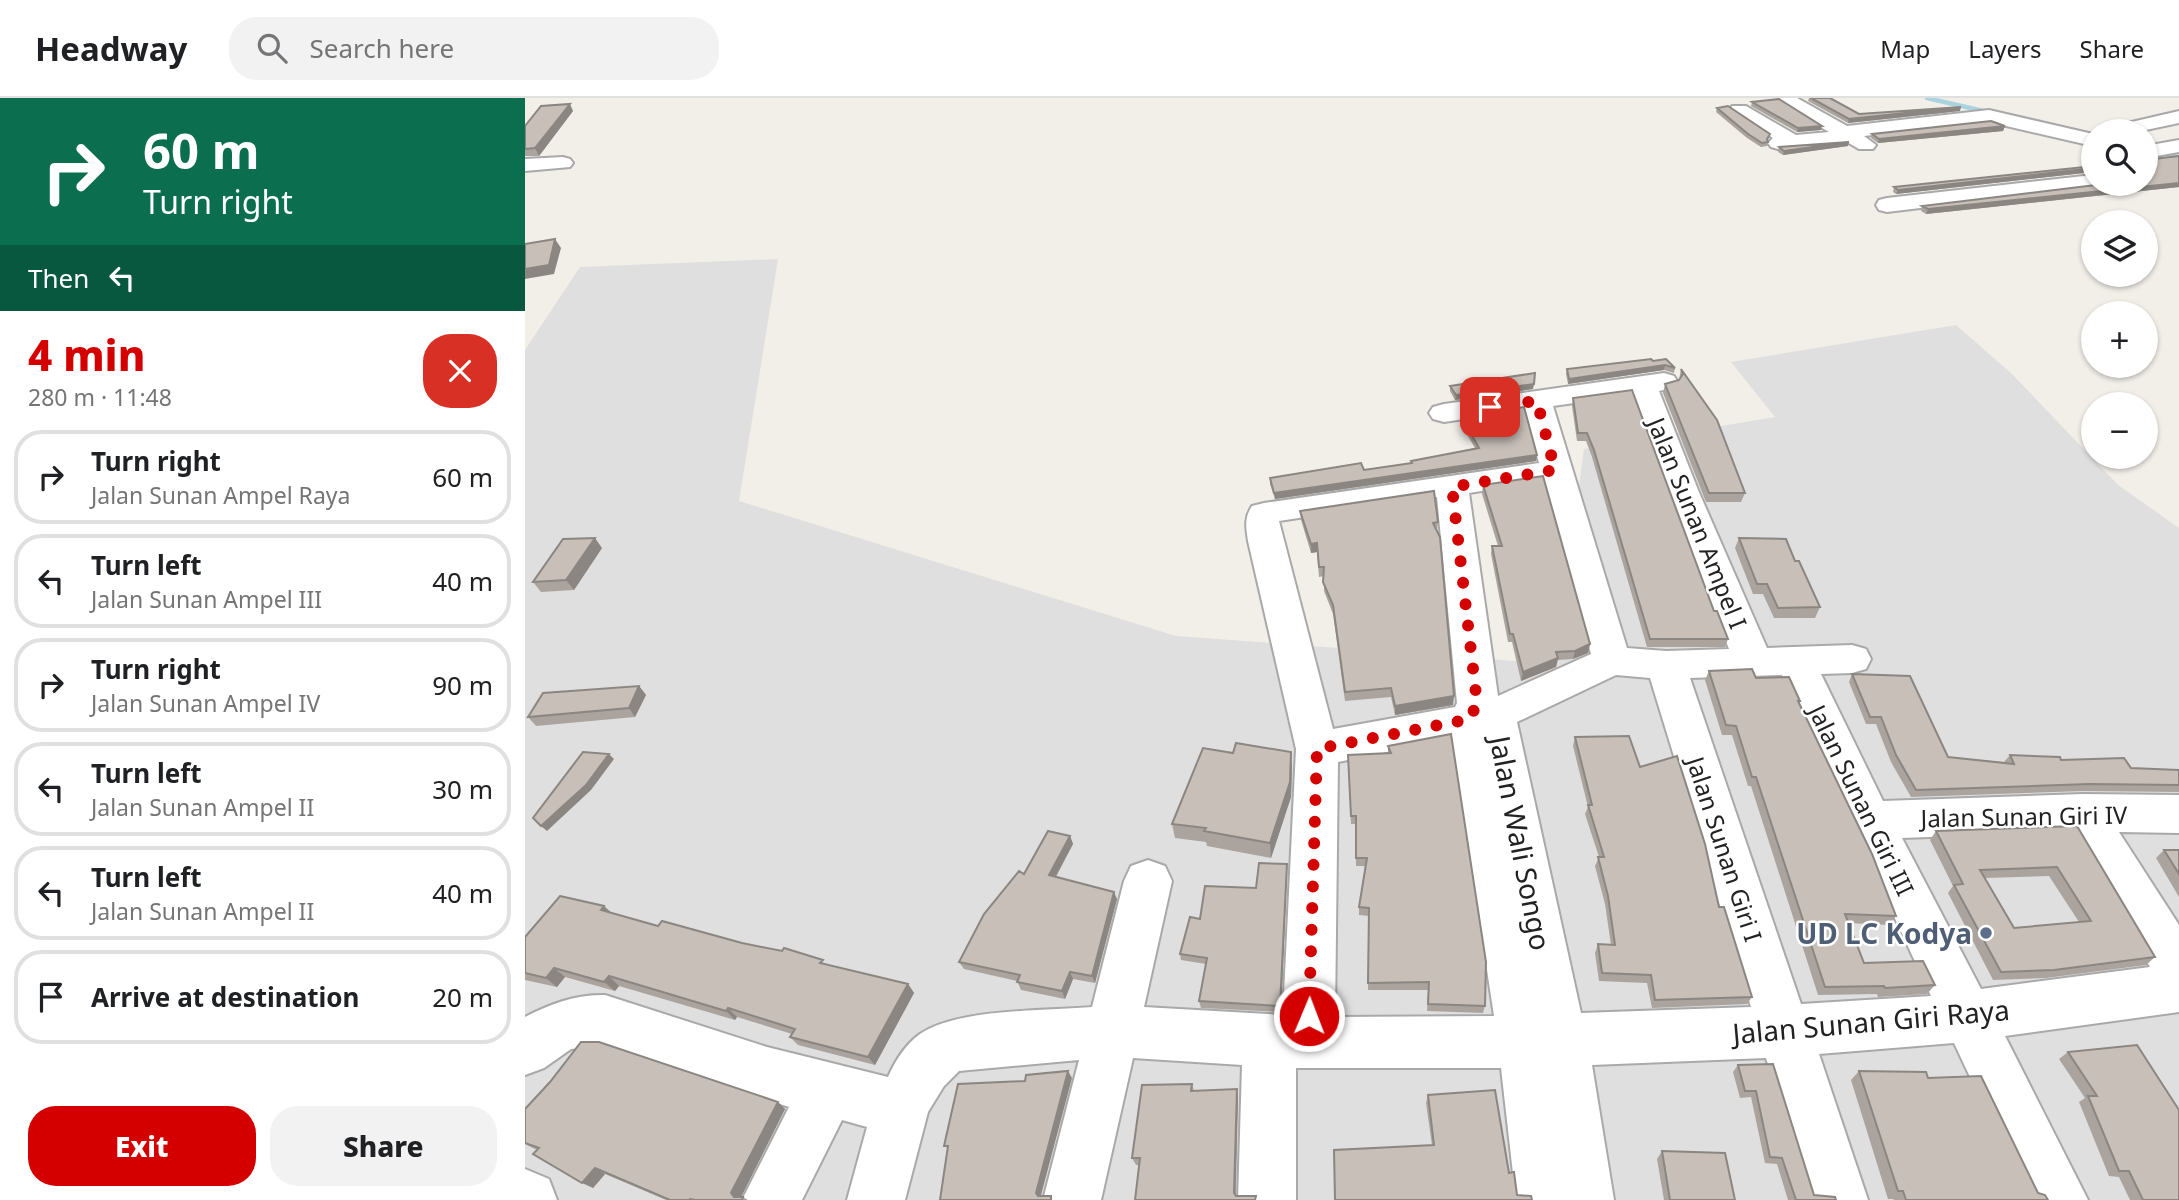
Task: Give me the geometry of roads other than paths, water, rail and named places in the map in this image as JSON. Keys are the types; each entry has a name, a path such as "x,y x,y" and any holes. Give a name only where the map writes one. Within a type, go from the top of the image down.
{"street":[{"path":"1787,100 1854,138"},
{"path":"1738,110 1786,142 1854,138 1989,116 2081,136"},
{"path":"2158,122 2179,117"},
{"path":"525,165 563,163"},
{"path":"1888,205 2081,182"},
{"name":"Jalan Sunan Ampel I","path":"1537,401 1653,383 1682,490 1774,661"},
{"path":"1444,413 1537,401 1612,661"},
{"path":"1267,1200 1288,1043 1317,749 1265,541 1263,513 1555,470"},
{"name":"Jalan Wali Songo","path":"1452,487 1481,712 1543,1041 1585,1200"},
{"path":"1317,749 1481,712 1612,661 1666,665 1851,659"},
{"name":"Jalan Sunan Giri III","path":"1774,661 1870,820 2059,1200"},
{"name":"Jalan Sunan Giri I","path":"1666,665 1839,1200"},
{"path":"2083,813 2179,970"},
{"name":"Jalan Sunan Giri IV","path":"1870,820 2083,813 2179,814"},
{"path":"1072,1200 1148,881"},
{"name":"Jalan Sunan Giri Raya","path":"876,1200 901,1108 931,1057 946,1046 1112,1031 1288,1043 1543,1041 1786,1031 1932,1021 2179,988"},
{"path":"525,1049 562,1026 585,1020 605,1020 767,1074 901,1108"},
{"name":"Jalan Wali Songo","path":"1543,1041 1545,1200"},
{"path":"771,1200 829,1088"}],"waterway":[{"path":"1927,98 1992,113"},
{"path":"2158,152 2179,157"}],"place":[{"name":"UD LC Kodya","path":"1986,933"}]}
